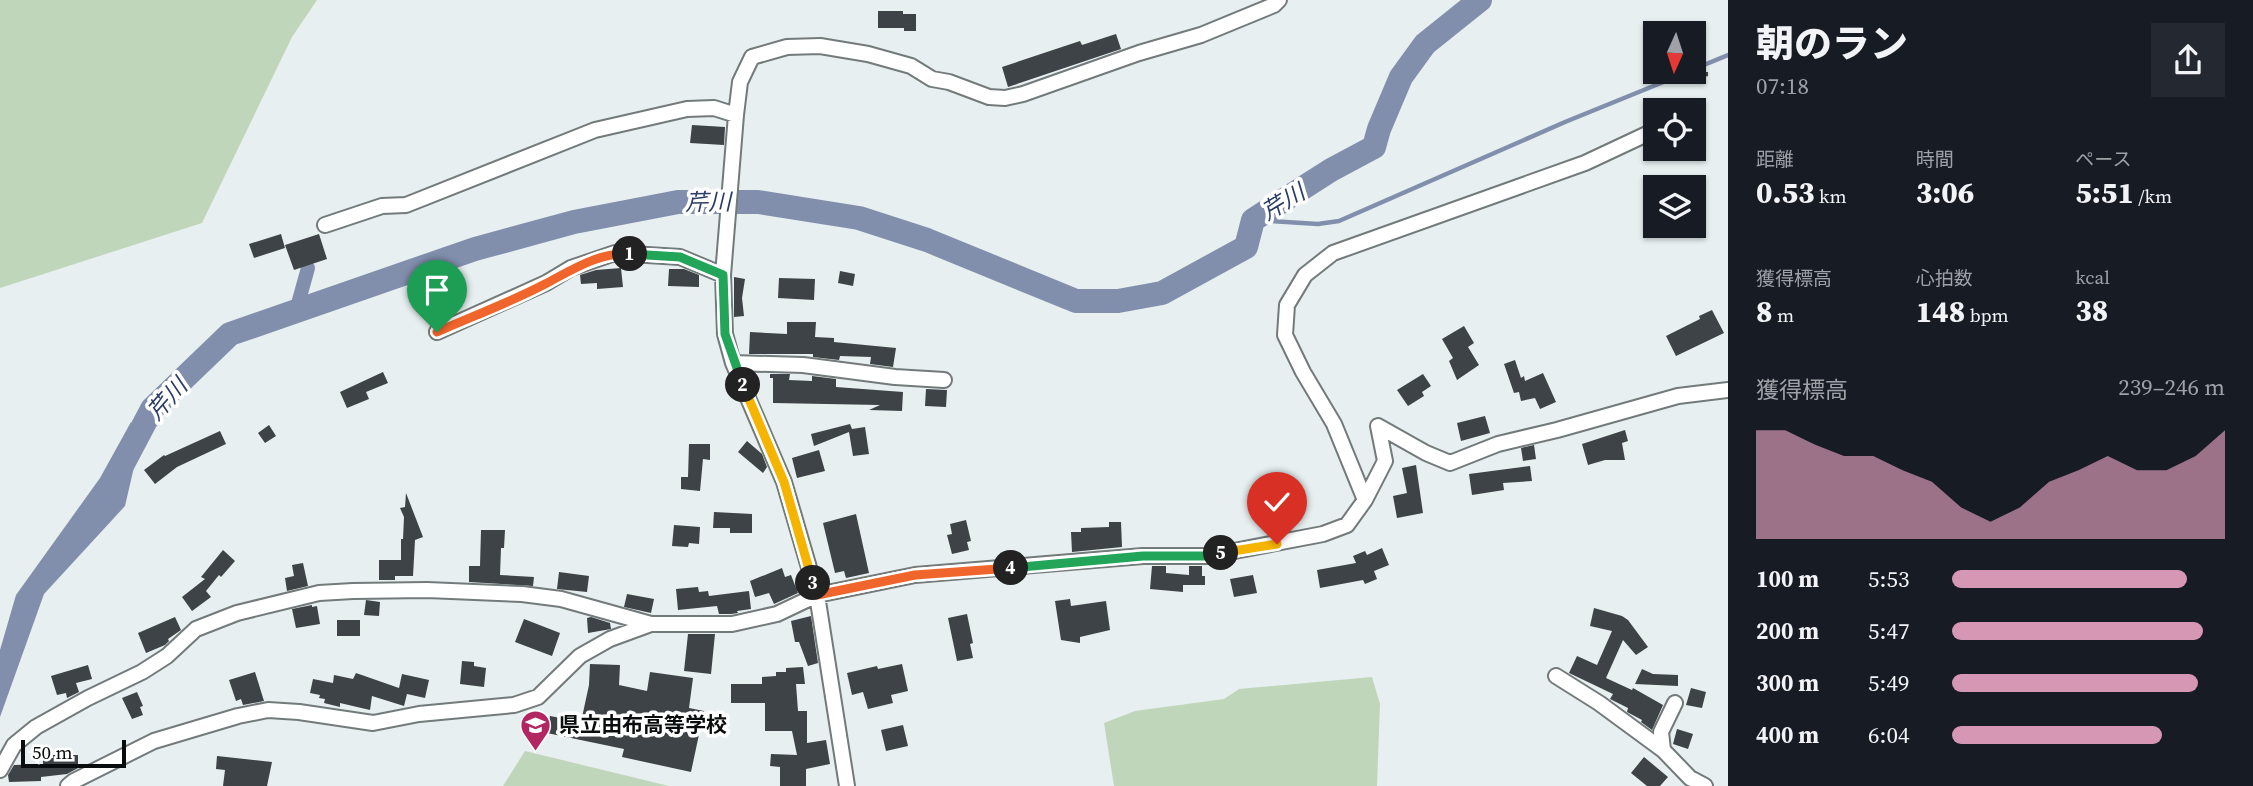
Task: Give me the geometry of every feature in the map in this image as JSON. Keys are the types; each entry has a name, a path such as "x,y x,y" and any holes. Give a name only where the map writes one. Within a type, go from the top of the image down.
{"street":[{"path":"847,786 817,595 784,482 733,363 725,334 724,268 736,114 740,82 752,57 787,47 820,46 869,54 911,66 932,79 949,82 989,97 1005,98 1201,35 1274,5 1279,0"},
{"path":"325,225 382,206 406,205 595,130 688,109 714,108 736,114"},
{"path":"1365,500 1334,424 1284,335 1287,305 1304,275 1333,253 1585,163 1643,136"},
{"path":"437,332 546,284 571,268 615,253 680,257 724,268"},
{"path":"733,363 803,365 895,377 944,380"},
{"path":"0,770 14,745 36,727 142,672 167,656 196,629 237,613 319,593 427,590 522,594 561,599 650,624 732,624 777,614 817,595 915,575 1143,556 1208,556 1323,534 1347,525 1365,500 1385,461 1378,425 1426,453 1450,463 1498,444 1678,396 1728,390"},
{"path":"68,786 154,741 237,716 268,710 373,723 419,714 514,705 538,697 580,656 610,639 650,624"},
{"path":"1556,676 1599,703 1662,750 1690,778 1705,786"},
{"path":"1662,750 1661,732 1675,703"}],"green space":[{"path":"0,0 317,0 292,37 202,223 0,288"},
{"path":"1372,677 1380,704 1377,786 1114,786 1104,723 1135,711 1224,699 1239,689"},
{"path":"525,751 669,786 503,786"}],"water":[{"path":"131,422 140,441 125,506 44,594 0,717 0,650 16,595 100,478"}],"building":[{"path":"878,11 916,14 916,31 878,28"},
{"path":"1116,34 1121,49 1008,87 1002,67 1080,41 1082,45"},
{"path":"692,125 725,127 724,145 690,143"},
{"path":"281,234 285,248 254,258 249,244"},
{"path":"319,234 327,259 294,270 285,245"},
{"path":"621,268 623,287 597,289 597,283 581,284 580,275 596,270"},
{"path":"669,269 684,269 699,275 699,287 668,286"},
{"path":"840,271 855,274 853,286 838,283"},
{"path":"734,277 745,279 742,298 744,316 734,317"},
{"path":"779,278 815,279 814,300 778,298"},
{"path":"1712,310 1724,333 1676,356 1666,336"},
{"path":"787,322 816,322 815,337 834,338 834,342 896,348 893,367 870,364 871,357 840,356 839,360 813,357 813,354 749,354 750,332 787,334"},
{"path":"1464,326 1474,343 1468,347 1479,365 1457,380 1449,361 1453,358 1442,339"},
{"path":"1515,360 1521,378 1524,376 1525,381 1543,373 1556,402 1540,409 1535,398 1521,401 1519,392 1514,393 1504,364"},
{"path":"383,372 388,383 366,392 369,399 347,408 340,392"},
{"path":"770,374 790,374 789,380 812,381 812,376 836,379 836,387 903,392 902,411 869,410 880,405 773,403 773,378 770,378"},
{"path":"1423,374 1431,386 1422,392 1424,396 1408,406 1397,390"},
{"path":"926,389 947,390 946,407 925,406"},
{"path":"1485,416 1490,433 1461,441 1457,423"},
{"path":"850,424 852,429 865,427 869,454 853,456 849,432 814,446 811,434"},
{"path":"269,425 276,436 265,443 258,433"},
{"path":"1625,430 1628,441 1622,443 1625,460 1605,460 1588,465 1582,444"},
{"path":"220,431 226,444 177,467 155,484 144,470 164,455"},
{"path":"747,441 762,454 767,467 763,473 738,452"},
{"path":"689,444 710,444 710,460 703,459 700,491 681,489 681,477 688,477"},
{"path":"1534,445 1536,459 1523,461 1521,448"},
{"path":"819,450 825,471 797,478 792,458"},
{"path":"1416,465 1423,513 1397,518 1393,496 1407,493 1402,468"},
{"path":"1530,466 1532,481 1503,483 1504,490 1472,495 1469,474"},
{"path":"406,493 423,537 415,540 413,576 395,576 395,580 379,580 379,560 401,560 404,517 400,508 405,507"},
{"path":"714,512 752,514 752,533 730,533 730,528 713,528"},
{"path":"856,514 869,573 846,578 844,571 835,573 823,523"},
{"path":"966,520 971,541 967,542 969,550 952,554 947,535 952,534 950,524"},
{"path":"1109,522 1121,522 1122,547 1072,552 1071,532 1081,532 1081,528 1109,527"},
{"path":"674,525 700,527 699,544 689,543 688,547 672,546"},
{"path":"481,530 505,530 500,575 534,577 533,586 469,582 469,566 480,566"},
{"path":"1382,548 1389,565 1374,571 1377,579 1365,584 1363,580 1320,588 1317,570 1356,563 1353,556 1365,551 1367,555"},
{"path":"223,550 235,561 206,591 211,597 192,611 182,597 205,579 201,577"},
{"path":"303,563 308,586 287,591 285,578 294,576 292,565"},
{"path":"1152,566 1166,566 1166,573 1189,575 1189,566 1202,566 1205,585 1183,585 1183,592 1150,589"},
{"path":"782,568 785,577 791,575 798,593 774,604 769,593 755,597 750,581"},
{"path":"559,572 589,576 587,592 557,589"},
{"path":"1253,575 1257,593 1234,597 1230,579"},
{"path":"698,587 699,592 708,591 709,596 749,591 751,609 731,614 719,614 717,606 678,610 676,589"},
{"path":"627,594 654,599 651,613 624,607"},
{"path":"1070,599 1071,606 1106,601 1110,630 1080,637 1080,643 1061,640 1055,601"},
{"path":"366,600 380,602 379,616 364,615"},
{"path":"317,606 320,624 296,628 292,609"},
{"path":"1594,608 1628,620 1648,647 1636,655 1623,640 1606,678 1632,690 1633,688 1663,705 1652,730 1641,722 1642,720 1627,712 1628,708 1610,699 1613,694 1569,673 1577,656 1597,665 1612,631 1590,626"},
{"path":"967,614 973,658 957,661 948,618"},
{"path":"811,616 818,663 808,666 799,642 795,642 791,621"},
{"path":"175,617 181,630 168,639 165,645 146,653 138,633"},
{"path":"587,618 610,623 611,629 588,633"},
{"path":"524,619 560,633 552,656 515,642"},
{"path":"337,620 360,620 360,636 337,636"},
{"path":"688,634 715,634 711,674 684,671"},
{"path":"462,661 474,662 474,666 486,668 484,687 460,684"},
{"path":"590,664 620,665 619,685 647,691 650,672 693,678 689,708 704,711 691,772 622,757 624,749 547,733 550,716 581,722 589,685"},
{"path":"902,664 908,691 891,695 893,703 868,709 863,692 852,695 847,673"},
{"path":"88,665 92,679 76,683 79,692 67,698 66,693 57,695 51,676"},
{"path":"803,667 805,684 796,684 798,711 807,711 807,743 826,740 830,764 806,769 806,786 780,786 780,767 770,766 771,754 797,755 792,731 765,731 765,703 731,703 731,684 762,684 762,677 776,676 776,672 786,672 786,668"},
{"path":"1642,669 1653,674 1678,675 1678,686 1635,684"},
{"path":"255,672 264,701 243,705 241,699 236,701 229,680"},
{"path":"356,673 399,688 402,674 429,680 425,698 407,694 404,706 372,696 370,710 340,703 340,707 324,703 325,699 319,698 320,695 310,693 313,679 333,683 334,675 353,679"},
{"path":"1691,688 1706,692 1702,708 1686,705"},
{"path":"137,692 143,706 140,707 143,715 132,719 122,698"},
{"path":"903,725 908,746 886,751 881,730"},
{"path":"1677,729 1693,734 1688,749 1673,744"},
{"path":"53,755 78,755 78,768 67,774 41,777 41,781 9,782 8,775 14,765 43,764 43,758 53,758"},
{"path":"217,756 272,762 267,786 223,786 225,770 216,769"},
{"path":"1644,757 1668,777 1660,786 1647,786 1631,773"}],"waterway":[{"name":"芹川","path":"123,464 152,409 230,334 475,249 574,222 678,202 758,202 859,218 927,240 1076,301 1118,301 1162,293 1246,247 1253,220 1331,170 1374,147 1401,77 1425,44 1480,0"},
{"path":"1706,64 1728,55"},
{"path":"1253,220 1318,224 1339,221 1658,84"},
{"path":"296,311 308,268"}],"place":[{"name":"県立由布高等学校","path":"536,752"}],"route":[{"path":"437,332 546,284 571,268 615,253 680,257 723,275 725,334 733,363 784,482 817,595 915,575 1143,556 1208,556 1277,544"}]}
